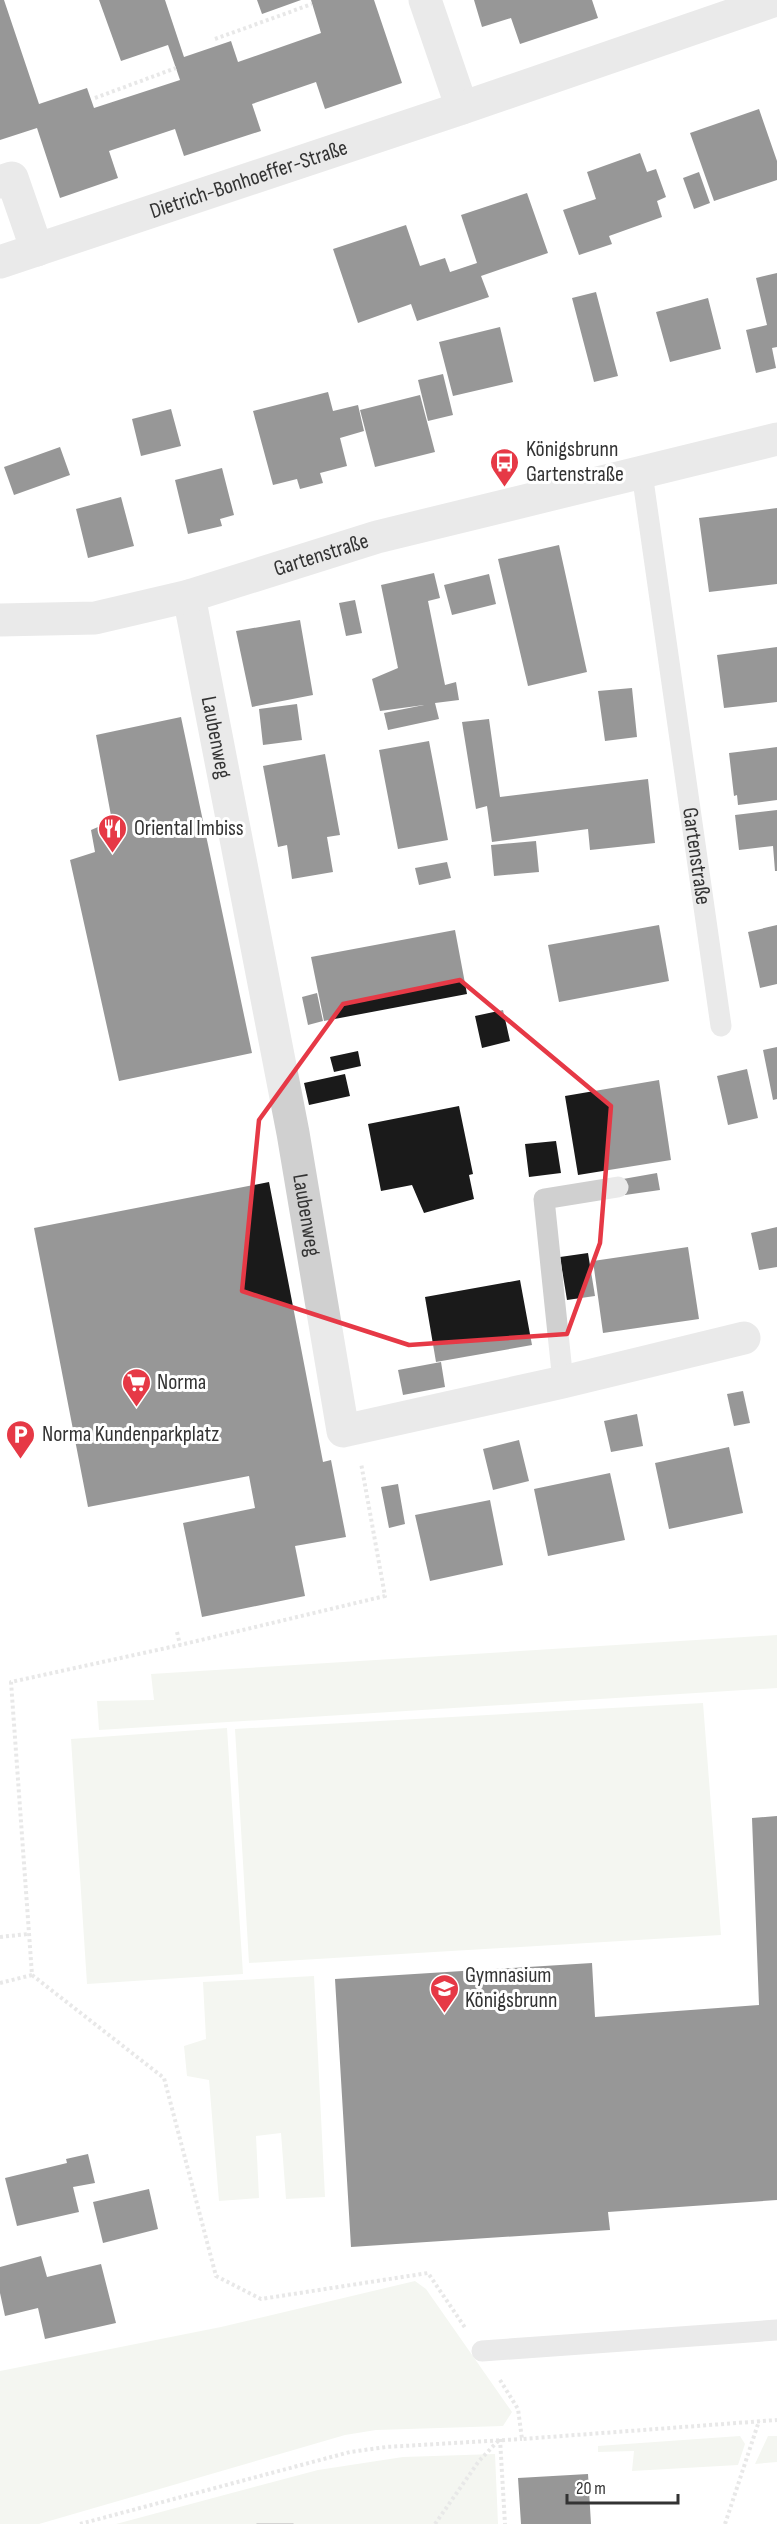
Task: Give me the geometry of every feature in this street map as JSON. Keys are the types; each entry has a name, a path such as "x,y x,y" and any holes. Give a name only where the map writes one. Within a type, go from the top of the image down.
{"street":[{"path":"425,0 462,108"},
{"name":"Dietrich-Bonhoeffer-Straße","path":"0,262 462,108 776,0"},
{"path":"0,182 12,178 37,250"},
{"name":"Gartenstraße","path":"0,620 95,618 189,596 377,537 777,439"},
{"name":"Laubenweg","path":"189,596 293,1133 343,1431"},
{"path":"343,1431 563,1382 744,1338"}],"lane":[{"name":"Gartenstraße","path":"642,473 721,1026"},
{"path":"563,1382 544,1199 618,1187"},
{"path":"482,2351 777,2330"}],"path":[{"path":"215,39 312,4"},
{"path":"95,98 176,69"},
{"path":"343,1431 358,1448 385,1596 180,1646 11,1682 32,1975 164,2078 216,2276 261,2299 428,2273 482,2351 518,2409 522,2439"},
{"path":"177,1632 180,1646"},
{"path":"0,1937 28,1934"},
{"path":"0,1983 32,1975"},
{"path":"80,2524 350,2452 386,2447 777,2420"},
{"path":"725,2524 759,2421"},
{"path":"435,2524 479,2462 500,2439"},
{"path":"500,2439 505,2524"}],"highlighted area":[{"path":"460,980 611,1106 600,1243 567,1334 409,1345 242,1291 259,1120 343,1004"}],"shaded area":[{"path":"777,1635 777,1688 99,1730 97,1701 154,1700 151,1674"},
{"path":"703,1703 721,1935 249,1963 235,1729"},
{"path":"227,1728 243,1974 87,1984 71,1739"},
{"path":"314,1976 325,2197 286,2199 281,2133 256,2136 259,2198 219,2201 209,2080 187,2076 184,2046 206,2039 203,1982"},
{"path":"415,2281 426,2289 512,2412 503,2426 376,2430 345,2435 39,2524 0,2524 0,2371 221,2327"},
{"path":"740,2436 745,2444 738,2465 632,2471 634,2451 598,2452 598,2446"},
{"path":"768,2436 777,2436 777,2462 755,2464"},
{"path":"495,2454 498,2524 116,2524 318,2470 403,2457"}],"building":[{"path":"0,0 4,0 39,104 87,88 94,108 180,80 168,45 121,61 99,0 165,0 184,57 231,41 238,62 321,33 311,0 374,0 402,83 325,109 316,82 252,104 261,131 184,156 175,129 109,151 118,178 60,198 37,128 0,140"},
{"path":"257,0 301,0 262,14"},
{"path":"474,0 592,0 598,18 520,44 511,18 482,27"},
{"path":"759,109 777,161 777,180 714,201 690,133"},
{"path":"640,153 647,172 656,169 666,197 657,201 662,217 609,236 612,244 579,255 563,210 596,199 587,172"},
{"path":"699,172 710,203 694,209 683,178"},
{"path":"527,193 548,253 481,276 489,297 417,321 411,304 358,323 333,249 406,225 420,266 445,258 450,272 477,263 461,215"},
{"path":"777,273 777,347 772,348 776,368 756,373 746,330 767,325 756,278"},
{"path":"596,292 618,376 594,382 572,298"},
{"path":"708,298 721,349 670,362 656,312"},
{"path":"500,327 513,382 453,396 439,342"},
{"path":"443,374 453,415 428,421 418,380"},
{"path":"328,392 333,411 358,405 364,431 340,438 347,466 320,473 323,483 300,489 297,479 273,485 253,411"},
{"path":"420,395 435,452 375,467 360,410"},
{"path":"171,409 181,446 141,456 132,419"},
{"path":"60,447 70,475 14,495 4,467"},
{"path":"222,468 234,515 220,519 222,526 188,534 175,480"},
{"path":"121,497 134,546 88,558 76,509"},
{"path":"777,508 777,584 709,592 699,518"},
{"path":"559,545 587,672 528,686 498,559"},
{"path":"434,573 440,598 428,601 445,685 456,682 459,700 435,703 439,719 388,730 384,713 424,705 380,711 372,679 398,668 381,585"},
{"path":"489,574 496,604 452,615 444,585"},
{"path":"355,600 362,633 346,636 339,603"},
{"path":"300,620 313,695 252,707 236,631"},
{"path":"777,647 777,702 724,708 717,655"},
{"path":"632,688 637,737 605,741 598,691"},
{"path":"297,704 302,740 263,745 259,709"},
{"path":"181,717 252,1053 119,1081 70,860 95,852 91,830 112,821 96,735"},
{"path":"489,719 500,797 648,779 655,843 590,850 588,829 492,842 487,806 476,809 462,722"},
{"path":"429,741 448,840 398,849 379,750"},
{"path":"777,747 777,800 738,805 737,795 734,796 729,753"},
{"path":"325,754 340,835 327,837 333,872 292,879 287,845 278,847 263,766"},
{"path":"777,810 777,871 775,871 773,846 739,850 735,815"},
{"path":"536,841 539,872 494,876 491,845"},
{"path":"447,862 451,878 419,885 415,868"},
{"path":"659,925 669,981 559,1002 548,945"},
{"path":"777,925 777,984 760,988 748,932"},
{"path":"455,930 467,994 324,1021 311,957"},
{"path":"317,993 323,1021 308,1025 302,997"},
{"path":"503,1010 510,1041 482,1048 475,1016"},
{"path":"777,1047 777,1099 773,1100 763,1050"},
{"path":"358,1051 361,1066 334,1072 330,1057"},
{"path":"747,1069 758,1118 728,1125 717,1076"},
{"path":"345,1074 350,1096 309,1105 304,1083"},
{"path":"659,1080 671,1160 578,1175 565,1096"},
{"path":"459,1106 473,1174 469,1175 474,1199 424,1213 412,1185 381,1191 368,1124"},
{"path":"556,1141 561,1173 529,1177 525,1144"},
{"path":"657,1173 660,1190 625,1195 623,1179"},
{"path":"269,1182 323,1462 331,1460 346,1537 295,1546 305,1596 202,1617 183,1523 255,1508 249,1476 88,1507 34,1228"},
{"path":"777,1227 777,1267 759,1270 751,1233"},
{"path":"688,1247 699,1319 603,1333 593,1261"},
{"path":"588,1253 595,1296 567,1300 560,1257"},
{"path":"520,1280 532,1345 436,1362 425,1297"},
{"path":"441,1362 445,1387 403,1395 398,1370"},
{"path":"743,1391 750,1423 734,1426 727,1394"},
{"path":"637,1414 643,1446 611,1452 604,1421"},
{"path":"519,1440 529,1481 493,1490 483,1449"},
{"path":"729,1447 743,1513 669,1529 655,1463"},
{"path":"610,1473 625,1540 548,1556 534,1489"},
{"path":"398,1484 405,1524 389,1528 381,1487"},
{"path":"490,1500 503,1565 430,1581 415,1515"},
{"path":"777,1816 777,2200 608,2212 610,2230 351,2247 335,1979 592,1963 595,2017 759,2005 752,1818"},
{"path":"88,2154 95,2183 73,2187 79,2212 17,2226 5,2178 67,2163 66,2159"},
{"path":"149,2189 158,2229 103,2243 93,2202"},
{"path":"41,2256 47,2277 101,2264 116,2323 45,2339 38,2308 5,2316 0,2293 0,2267"},
{"path":"588,2474 591,2524 521,2524 518,2478"}],"tram line":[{"path":"257,2524 293,2524"}],"place":[{"name":"Königsbrunn Gartenstraße","path":"505,488"},
{"name":"Oriental Imbiss","path":"113,854"},
{"name":"Norma","path":"136,1408"},
{"name":"Norma Kundenparkplatz","path":"21,1460"},
{"name":"Gymnasium Königsbrunn","path":"444,2014"}]}
